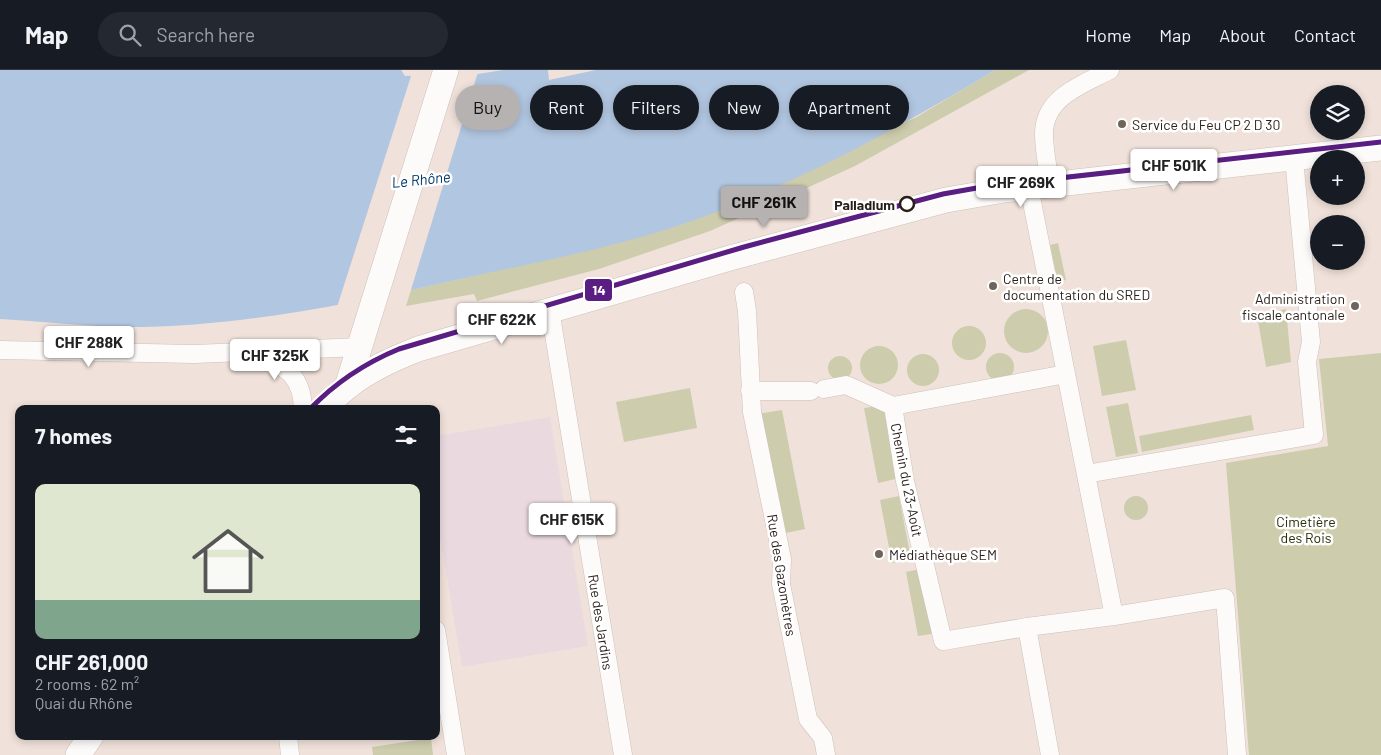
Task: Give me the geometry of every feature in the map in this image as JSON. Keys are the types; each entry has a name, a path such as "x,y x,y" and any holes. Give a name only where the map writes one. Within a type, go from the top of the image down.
{"street":[{"path":"347,387 446,70"},
{"path":"1110,70 1063,96 1053,104 1047,114 1044,124 1038,194 1066,374 1114,616"},
{"path":"328,405 347,387 389,361 418,349 730,258 946,200 988,192 1038,194 1296,169 1381,148"},
{"path":"1086,474 1314,435 1307,362 1312,342 1296,169"},
{"name":"Rue des Gazomètres","path":"744,292 747,311 752,412 782,559 781,584 808,719 824,747"},
{"name":"Rue des Jardins","path":"550,310 623,755"},
{"path":"0,350 194,354 360,347"},
{"path":"253,352 281,365 291,373 300,390 302,405"},
{"name":"Chemin du 23-Août","path":"1066,374 893,406 905,482 943,641 1225,598 1237,755"},
{"path":"750,391 818,390 846,386 893,406"},
{"path":"1027,627 1050,755"},
{"path":"440,655 456,755"},
{"path":"78,755 88,740"},
{"path":"288,740 290,755"}],"shaded area":[{"path":"550,417 588,646 462,667 440,537 440,435"}],"green space":[{"path":"995,70 1029,70 855,166 710,231 599,269 477,301 474,294 406,306 411,290 607,245 886,130 909,130 909,120"},
{"path":"1058,243 1066,280 1058,282 1050,245"},
{"path":"1026,309 1038,313 1044,319 1048,331 1044,343 1038,349 1026,353 1014,349 1008,343 1004,331 1008,319 1014,313"},
{"path":"1286,309 1291,362 1266,367 1257,315"},
{"path":"969,326 981,331 986,343 981,355 969,360 957,355 952,343 957,331"},
{"path":"1126,340 1136,390 1102,396 1093,346"},
{"path":"879,346 893,351 898,365 893,379 879,384 865,379 860,365 865,351"},
{"path":"1000,353 1010,357 1014,367 1010,377 1000,381 990,377 986,367 990,357"},
{"name":"Cimetière des Rois","path":"1381,353 1381,755 1249,755 1226,463 1328,446 1319,359"},
{"path":"923,354 929,355 934,359 938,364 938,376 934,381 929,385 923,386 917,385 912,381 908,376 907,370 908,364 912,359 917,355"},
{"path":"840,356 849,359 852,368 849,377 840,380 831,377 828,368 831,359"},
{"path":"690,388 697,428 624,442 616,402"},
{"path":"1128,403 1138,453 1116,457 1106,407"},
{"path":"886,405 900,478 878,483 864,408"},
{"path":"782,410 805,529 781,534 757,414"},
{"path":"1251,415 1254,430 1142,452 1139,436"},
{"path":"899,496 911,559 892,563 880,500"},
{"path":"1136,496 1145,499 1148,508 1145,517 1136,520 1127,517 1124,508 1127,499"},
{"path":"925,568 937,633 918,636 906,572"},
{"path":"418,740 431,740 433,755 373,755 372,747"}],"water":[{"name":"Le Rhône","path":"0,70 401,70 405,76 478,74 503,70 548,70 549,80 596,70 995,70 909,120 909,85 789,85 789,130 891,130 838,158 756,196 714,213 643,237 403,292 322,308 241,320 200,324 120,327 0,319"}],"pier":[{"path":"478,72 474,85 455,85 455,130 460,130 410,293 337,307 412,73"}],"transit line":[{"name":"14","path":"314,405 330,390 352,374 374,360 399,349 744,247 943,194 988,186 1381,142"}],"place":[{"name":"Service du Feu CP 2 D 30","path":"1122,124"},
{"name":"Palladium","path":"907,204"},
{"name":"Centre de documentation du SRED","path":"993,286"},
{"name":"Administration fiscale cantonale","path":"1355,306"},
{"name":"Médiathèque SEM","path":"879,554"}]}
